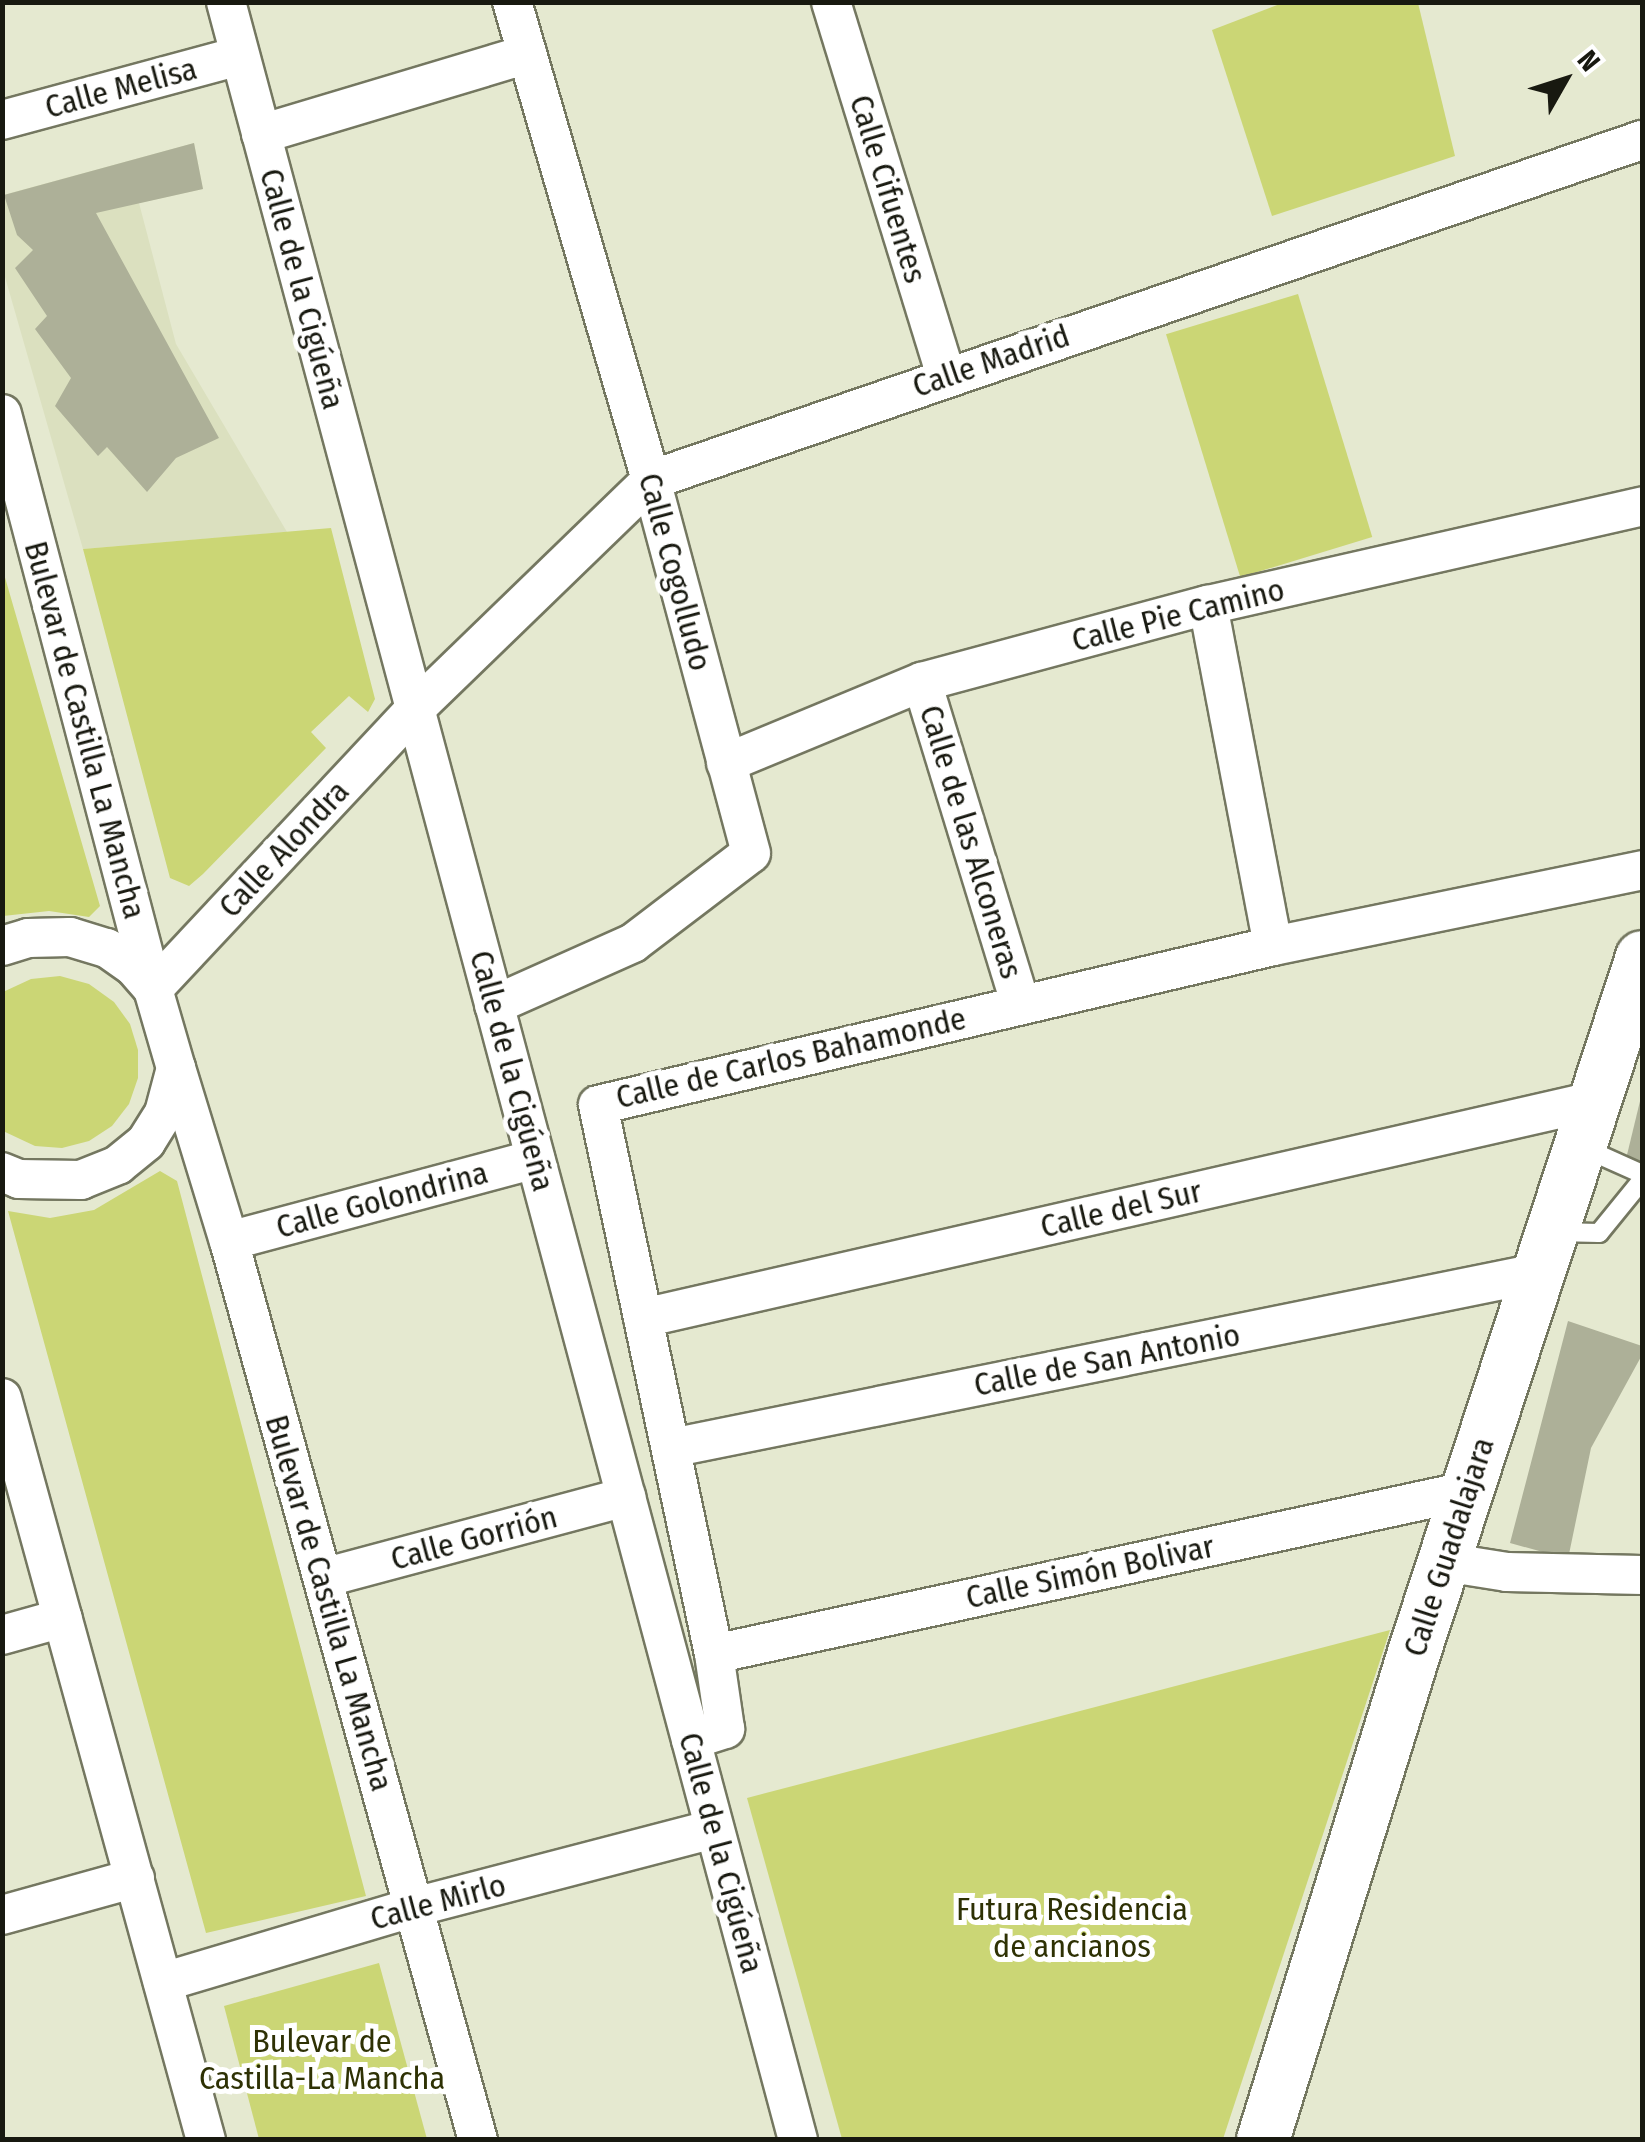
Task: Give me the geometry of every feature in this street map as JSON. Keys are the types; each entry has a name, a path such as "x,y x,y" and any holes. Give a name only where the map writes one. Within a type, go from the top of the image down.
{"main road":[{"name":"Calle Guadalajara","path":"1263,2140 1466,1491 1639,985"}],"street":[{"name":"Calle de la Cigúeña","path":"226,2 798,2140"},
{"name":"Calle Cogolludo","path":"494,1005 633,944 751,853 651,480 512,2"},
{"name":"Calle Cifuentes","path":"830,2 946,376"},
{"path":"261,134 527,54"},
{"name":"Calle Melisa","path":"2,120 240,56"},
{"name":"Calle Madrid","path":"415,709 651,480 1642,140"},
{"name":"Bulevar de Castilla La Mancha","path":"2,414 153,988 228,1241 478,2140"},
{"name":"Calle Pie Camino","path":"726,763 922,682 1208,605 1642,506"},
{"path":"1208,605 1273,946"},
{"name":"Calle de las Alconeras","path":"922,682 1020,1003"},
{"name":"Calle Alondra","path":"153,988 415,709"},
{"name":"Calle de Carlos Bahamonde","path":"691,1740 725,1729 714,1654 598,1104 1273,946 1642,870"},
{"name":"Bulevar de Castilla La Mancha","path":"2,946 28,938 70,937 107,948 133,966 153,988"},
{"path":"2,1172 20,1179 81,1180 118,1165 146,1142 164,1113 176,1068"},
{"name":"Calle del Sur","path":"644,1318 1590,1124"},
{"name":"Calle Golondrina","path":"228,1241 535,1159"},
{"name":"Calle de San Antonio","path":"671,1448 1549,1252"},
{"path":"2,1398 206,2140"},
{"name":"Calle Simón Bolivar","path":"714,1654 1466,1491"},
{"name":"Calle Gorrión","path":"322,1578 626,1497"},
{"path":"1444,1562 1508,1572 1642,1575"},
{"path":"2,1635 62,1618"},
{"name":"Calle Mirlo","path":"164,1982 414,1907 714,1829"},
{"path":"2,1915 135,1878"}],"lane":[{"path":"1549,1252 1600,1233 1642,1177 1590,1124"}],"shaded area":[{"path":"194,143 203,189 139,203 176,344 287,532 83,549 3,270 3,195"}],"green space":[{"path":"1285,2 1418,3 1455,156 1272,216 1212,30"},
{"path":"1298,294 1372,537 1240,577 1166,334"},
{"path":"331,528 375,699 368,712 349,696 311,732 326,748 203,874 189,886 170,878 83,549"},
{"path":"2,567 100,906 89,917 49,911 3,916"},
{"path":"60,976 89,984 114,1002 130,1024 138,1050 138,1078 129,1104 112,1126 89,1141 62,1148 35,1146 3,1131 3,992 31,979"},
{"name":"Bulevar de Castilla-La Mancha","path":"160,1171 177,1181 366,1896 206,1933 8,1211 50,1218 94,1210"},
{"name":"Futura Residencia de ancianos","path":"1390,1630 1223,2139 842,2139 747,1798"},
{"name":"Bulevar de Castilla-La Mancha","path":"379,1963 427,2139 259,2139 224,2006"}],"building":[{"path":"194,143 203,189 96,213 219,438 176,458 147,492 107,447 98,456 55,406 71,378 35,329 47,316 15,268 33,250 17,235 4,195"},
{"path":"1642,1097 1642,1163 1626,1159"},
{"path":"1568,1321 1642,1346 1642,1355 1591,1448 1568,1559 1510,1543"}]}
